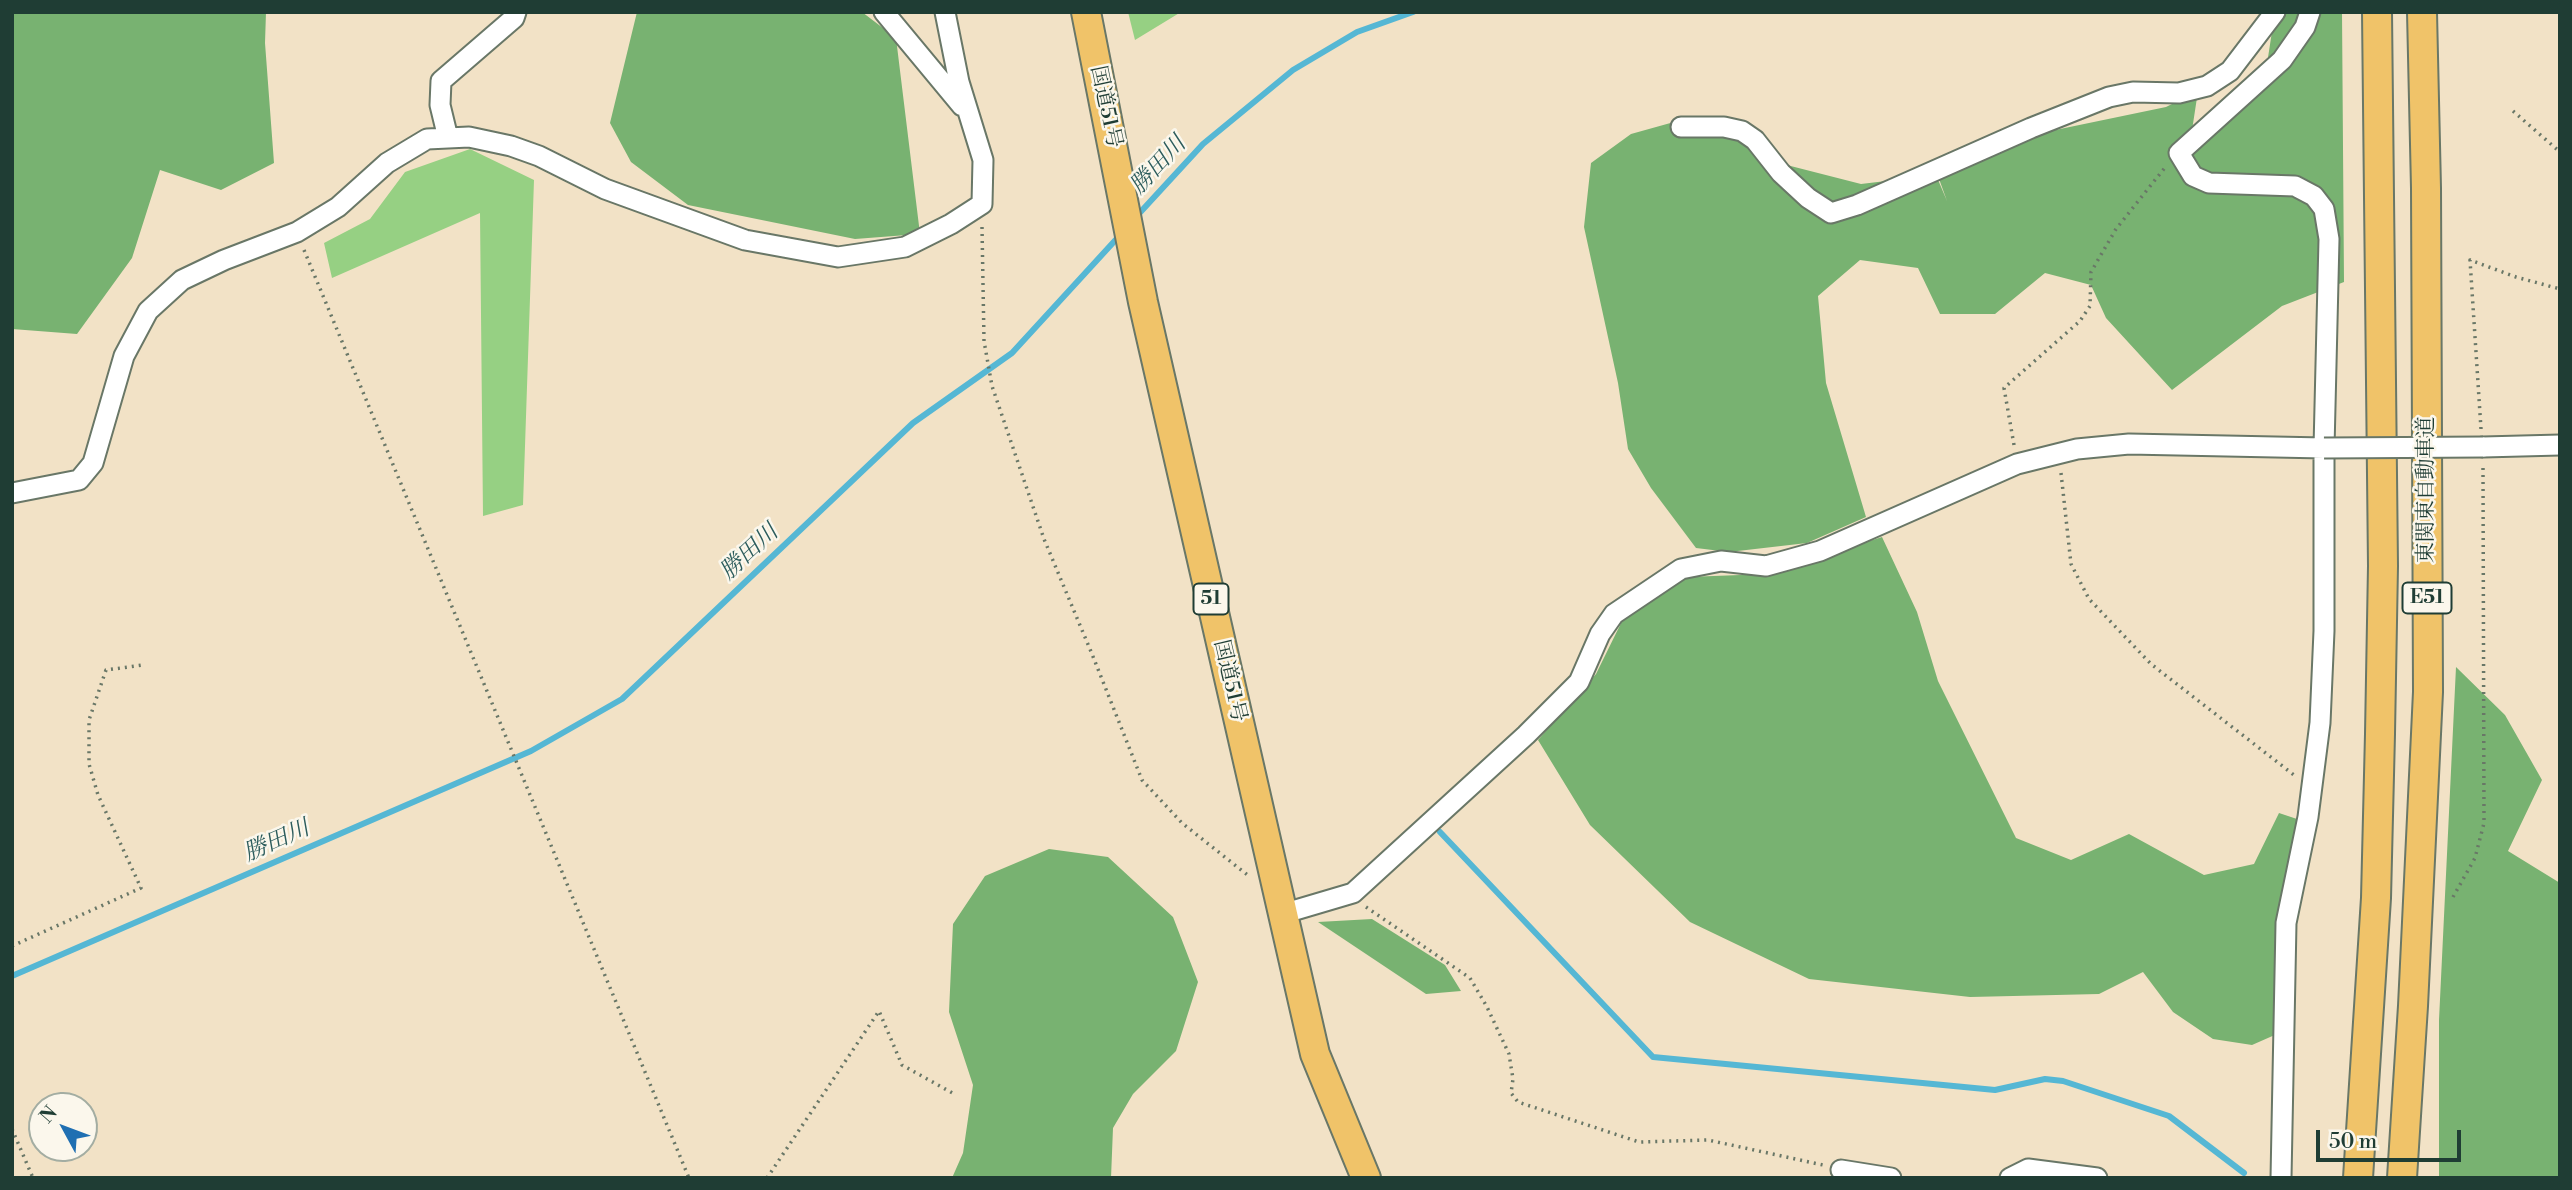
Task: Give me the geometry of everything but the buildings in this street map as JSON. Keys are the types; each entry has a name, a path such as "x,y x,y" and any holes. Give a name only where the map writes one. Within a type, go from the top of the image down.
{"highway":[{"name":"国道51号","path":"1086,12 1143,302 1315,1054 1366,1178"},
{"name":"東関東自動車道","path":"2358,1178 2376,898 2383,566 2378,12"},
{"name":"東関東自動車道","path":"2402,1178 2428,692 2426,202 2422,12"}],"street":[{"path":"448,138 440,105 441,81 514,18 516,12"},
{"path":"884,12 969,115"},
{"path":"12,493 79,480 93,463 124,356 148,310 182,279 297,232 338,207 387,163 427,139 469,137 511,146 539,156 605,189 745,240 838,257 905,247 951,225 982,204 984,160 958,82 945,12"},
{"path":"1681,127 1724,127 1742,131 1755,140 1781,173 1808,198 1831,213 1857,205 2031,128 2109,97 2133,92 2179,93 2207,86 2230,71 2275,12"},
{"path":"2281,1178 2286,923 2308,817 2320,723 2329,239 2325,209 2314,195 2295,186 2209,183 2193,176 2179,153 2282,60 2305,27 2310,12"},
{"path":"1280,906 1353,893 1516,744 1578,682 1600,634 1614,614 1681,569 1721,561 1766,566 1820,551 2017,464 2077,449 2129,444 2324,448 2560,445"},
{"path":"2010,1178 2028,1169 2097,1178"},
{"path":"1841,1170 1891,1178"}],"path":[{"path":"2513,111 2560,152"},
{"path":"2017,464 2004,387 2080,321 2090,306 2091,272 2116,229 2156,176 2179,153"},
{"path":"982,204 984,341 990,376 1044,539 1142,780 1182,823 1280,906"},
{"path":"297,232 689,1178"},
{"path":"2453,897 2475,858 2484,823 2483,447 2470,260 2515,277 2560,289"},
{"path":"2060,453 2071,564 2089,598 2151,664 2312,789"},
{"path":"12,946 141,888 95,785 89,764 89,720 106,670 143,665"},
{"path":"1346,894 1470,978 1488,1007 1508,1054 1513,1079 1511,1093 1518,1102 1639,1142 1708,1140 1841,1170"},
{"path":"767,1178 879,1011 902,1065 956,1095"},
{"path":"12,1129 33,1178"}],"green space":[{"path":"12,12 266,12 265,43 274,163 221,190 160,170 132,258 77,334 12,329"},
{"path":"637,12 862,12 896,38 920,234 855,239 688,205 631,162 610,123"},
{"path":"1128,12 1181,12 1135,40"},
{"path":"2275,12 2342,12 2344,282 2282,306 2172,390 2106,318 2091,285 2045,273 1995,314 1940,314 1918,268 1860,260 1818,296 1826,383 1866,517 1807,543 1729,552 1696,548 1651,488 1628,449 1618,383 1584,227 1591,163 1631,134 1674,122 1737,133 1775,162 1861,184 1936,175 1947,201 1938,176 2036,134 2166,107 2198,91 2189,150 2265,77"},
{"path":"470,149 534,180 523,505 483,516 480,213 332,278 324,243 370,219 405,172"},
{"path":"1882,537 1917,612 1938,681 2016,838 2071,860 2129,834 2204,875 2254,864 2279,813 2300,820 2277,1034 2252,1045 2213,1039 2173,1012 2143,972 2099,994 1970,997 1809,979 1690,922 1590,825 1538,740 1596,674 1626,613 1687,577 1767,574"},
{"path":"2456,667 2505,715 2542,780 2508,851 2560,883 2560,1178 2439,1178 2439,1020"},
{"path":"1049,849 1108,857 1173,917 1198,982 1176,1051 1133,1094 1113,1128 1111,1178 952,1178 963,1153 973,1085 949,1012 953,924 985,876"},
{"path":"1372,919 1445,965 1461,991 1426,994 1318,922"}],"waterway":[{"name":"勝田川","path":"1135,218 1203,144 1293,70 1357,32 1413,12"},
{"name":"勝田川","path":"12,976 531,751 622,699 913,423 1012,353 1121,234"},
{"path":"1440,832 1653,1057 1995,1090 2045,1079 2063,1081 2169,1116 2244,1173"}]}
